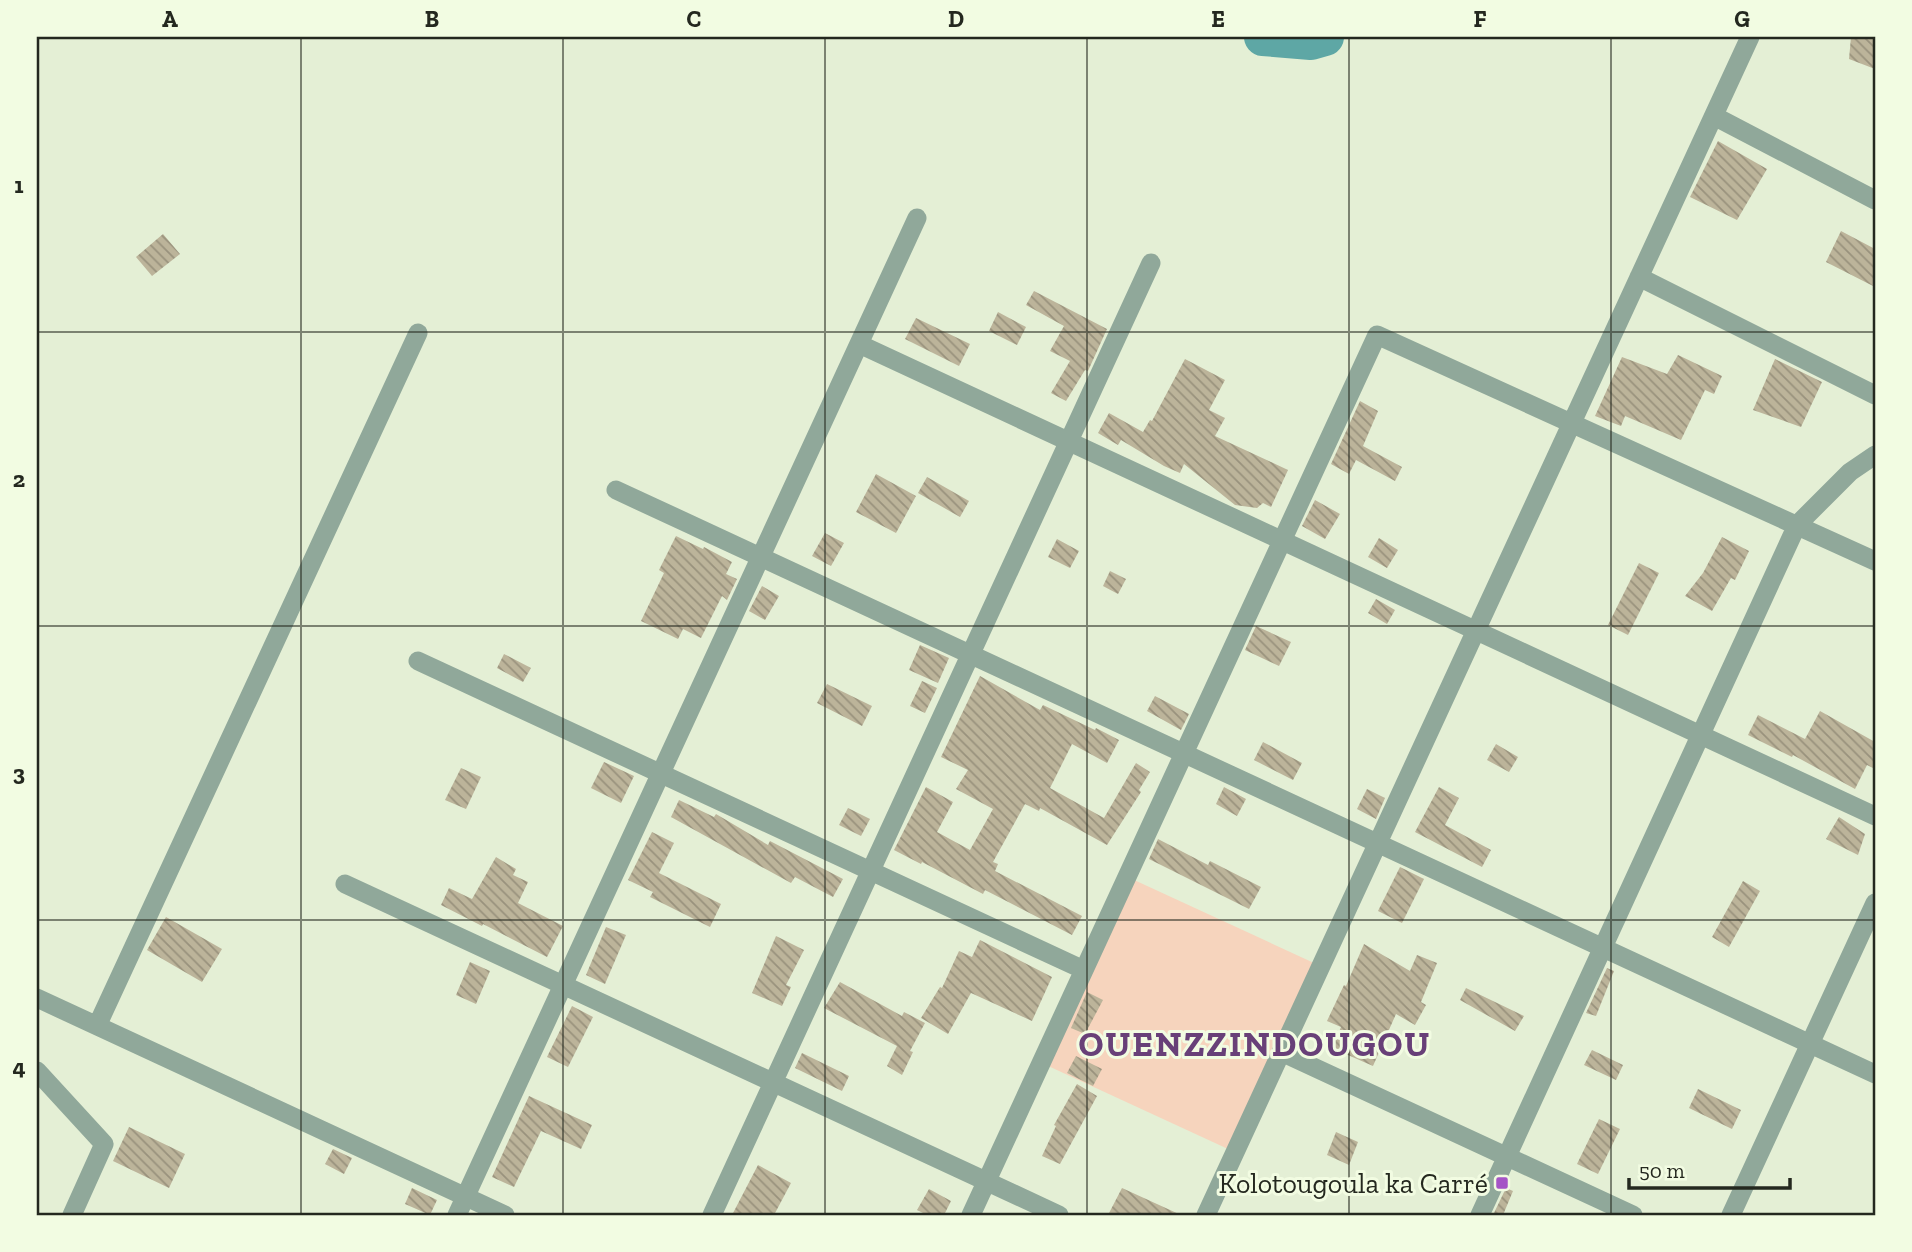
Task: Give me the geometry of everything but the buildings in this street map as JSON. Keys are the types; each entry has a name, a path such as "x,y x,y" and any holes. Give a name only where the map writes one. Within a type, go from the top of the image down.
{"street":[{"path":"1206,1215 1750,37"},
{"path":"1714,116 1875,200"},
{"path":"457,1215 917,218"},
{"path":"712,1215 1151,263"},
{"path":"1639,277 1875,395"},
{"path":"97,1026 418,333"},
{"path":"971,1215 1377,335 1875,561"},
{"path":"859,344 1875,816"},
{"path":"1480,1215 1797,525 1850,472 1875,455"},
{"path":"616,490 1875,1074"},
{"path":"418,661 1084,970"},
{"path":"345,884 1059,1215"},
{"path":"1731,1215 1875,903"},
{"path":"37,998 505,1215"},
{"path":"1281,1052 1633,1215"},
{"path":"37,1071 104,1144 72,1215"}],"shaded area":[{"path":"1132,879 1314,963 1228,1149 1046,1065"}],"waterway":[{"path":"1263,37 1311,41 1325,37"}],"place":[{"name":"Kolotougoula ka Carré","path":"1502,1183"}],"district":[{"name":"OUENZZINDOUGOU","path":"1255,1044"}]}
